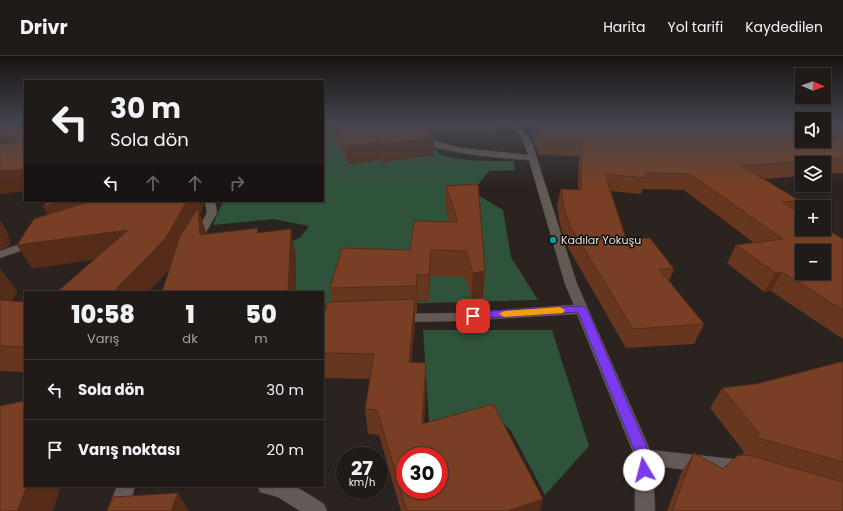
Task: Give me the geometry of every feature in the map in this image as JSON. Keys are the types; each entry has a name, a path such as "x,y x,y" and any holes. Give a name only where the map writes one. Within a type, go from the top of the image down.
{"street":[{"path":"437,145 481,155 533,158"},
{"path":"528,145 533,158 542,193 571,284 644,457 645,511"},
{"path":"190,252 212,213 210,202"},
{"path":"0,255 42,239"},
{"path":"386,319 458,317 582,309"},
{"path":"644,457 737,466 760,473"},
{"path":"118,511 126,487"},
{"path":"274,487 281,488 317,511"}],"green space":[{"path":"324,145 430,145 434,147 439,154 448,157 476,160 514,161 515,170 489,171 475,189 478,195 503,210 511,257 538,300 324,306 324,291 174,291 258,253 300,238 309,226 273,219 213,225 223,202 324,202"},
{"path":"423,330 552,330 589,446 545,495 511,431 489,409 430,434"}],"building":[{"path":"0,145 24,145 24,169 0,171"},
{"path":"582,145 795,145 795,148 831,148 831,145 843,145 843,158 831,159 831,156 795,156 795,162 742,166 798,200 782,202 795,210 795,236 831,236 831,232 843,239 843,310 782,272 775,273 736,245 783,239 690,174 645,173 647,178 605,174 626,239 650,238 674,269 659,269 704,324 633,329 570,226 564,208 561,189 581,190"},
{"path":"478,184 485,271 473,273 466,251 431,250 429,275 417,275 416,286 330,288 342,248 410,250 414,221 458,222 446,186"},
{"path":"46,202 57,202 43,207"},
{"path":"88,202 186,202 165,239 114,291 58,291 128,230 17,245 34,219"},
{"path":"198,208 200,235 258,228 257,233 291,229 288,291 162,291 180,236"},
{"path":"415,299 409,362 426,363 422,424 493,404 543,499 507,511 407,511 403,499 448,499 448,447 396,447 396,474 377,410 365,409 374,354 324,353 324,314 328,302"},
{"path":"0,300 24,302 24,347 0,346"},
{"path":"843,362 843,462 755,437 759,433 722,388 756,384"},
{"path":"24,401 24,487 27,487 17,511 0,511 0,406"},
{"path":"694,453 723,469 738,455 752,456 843,482 843,511 672,511"},
{"path":"178,493 171,511 107,511 113,497"}],"slow traffic":[{"path":"504,314 560,310"}],"place":[{"name":"Kadılar Yokuşu","path":"553,240"}],"route":[{"path":"473,316 582,309 644,457 644,470"}]}
